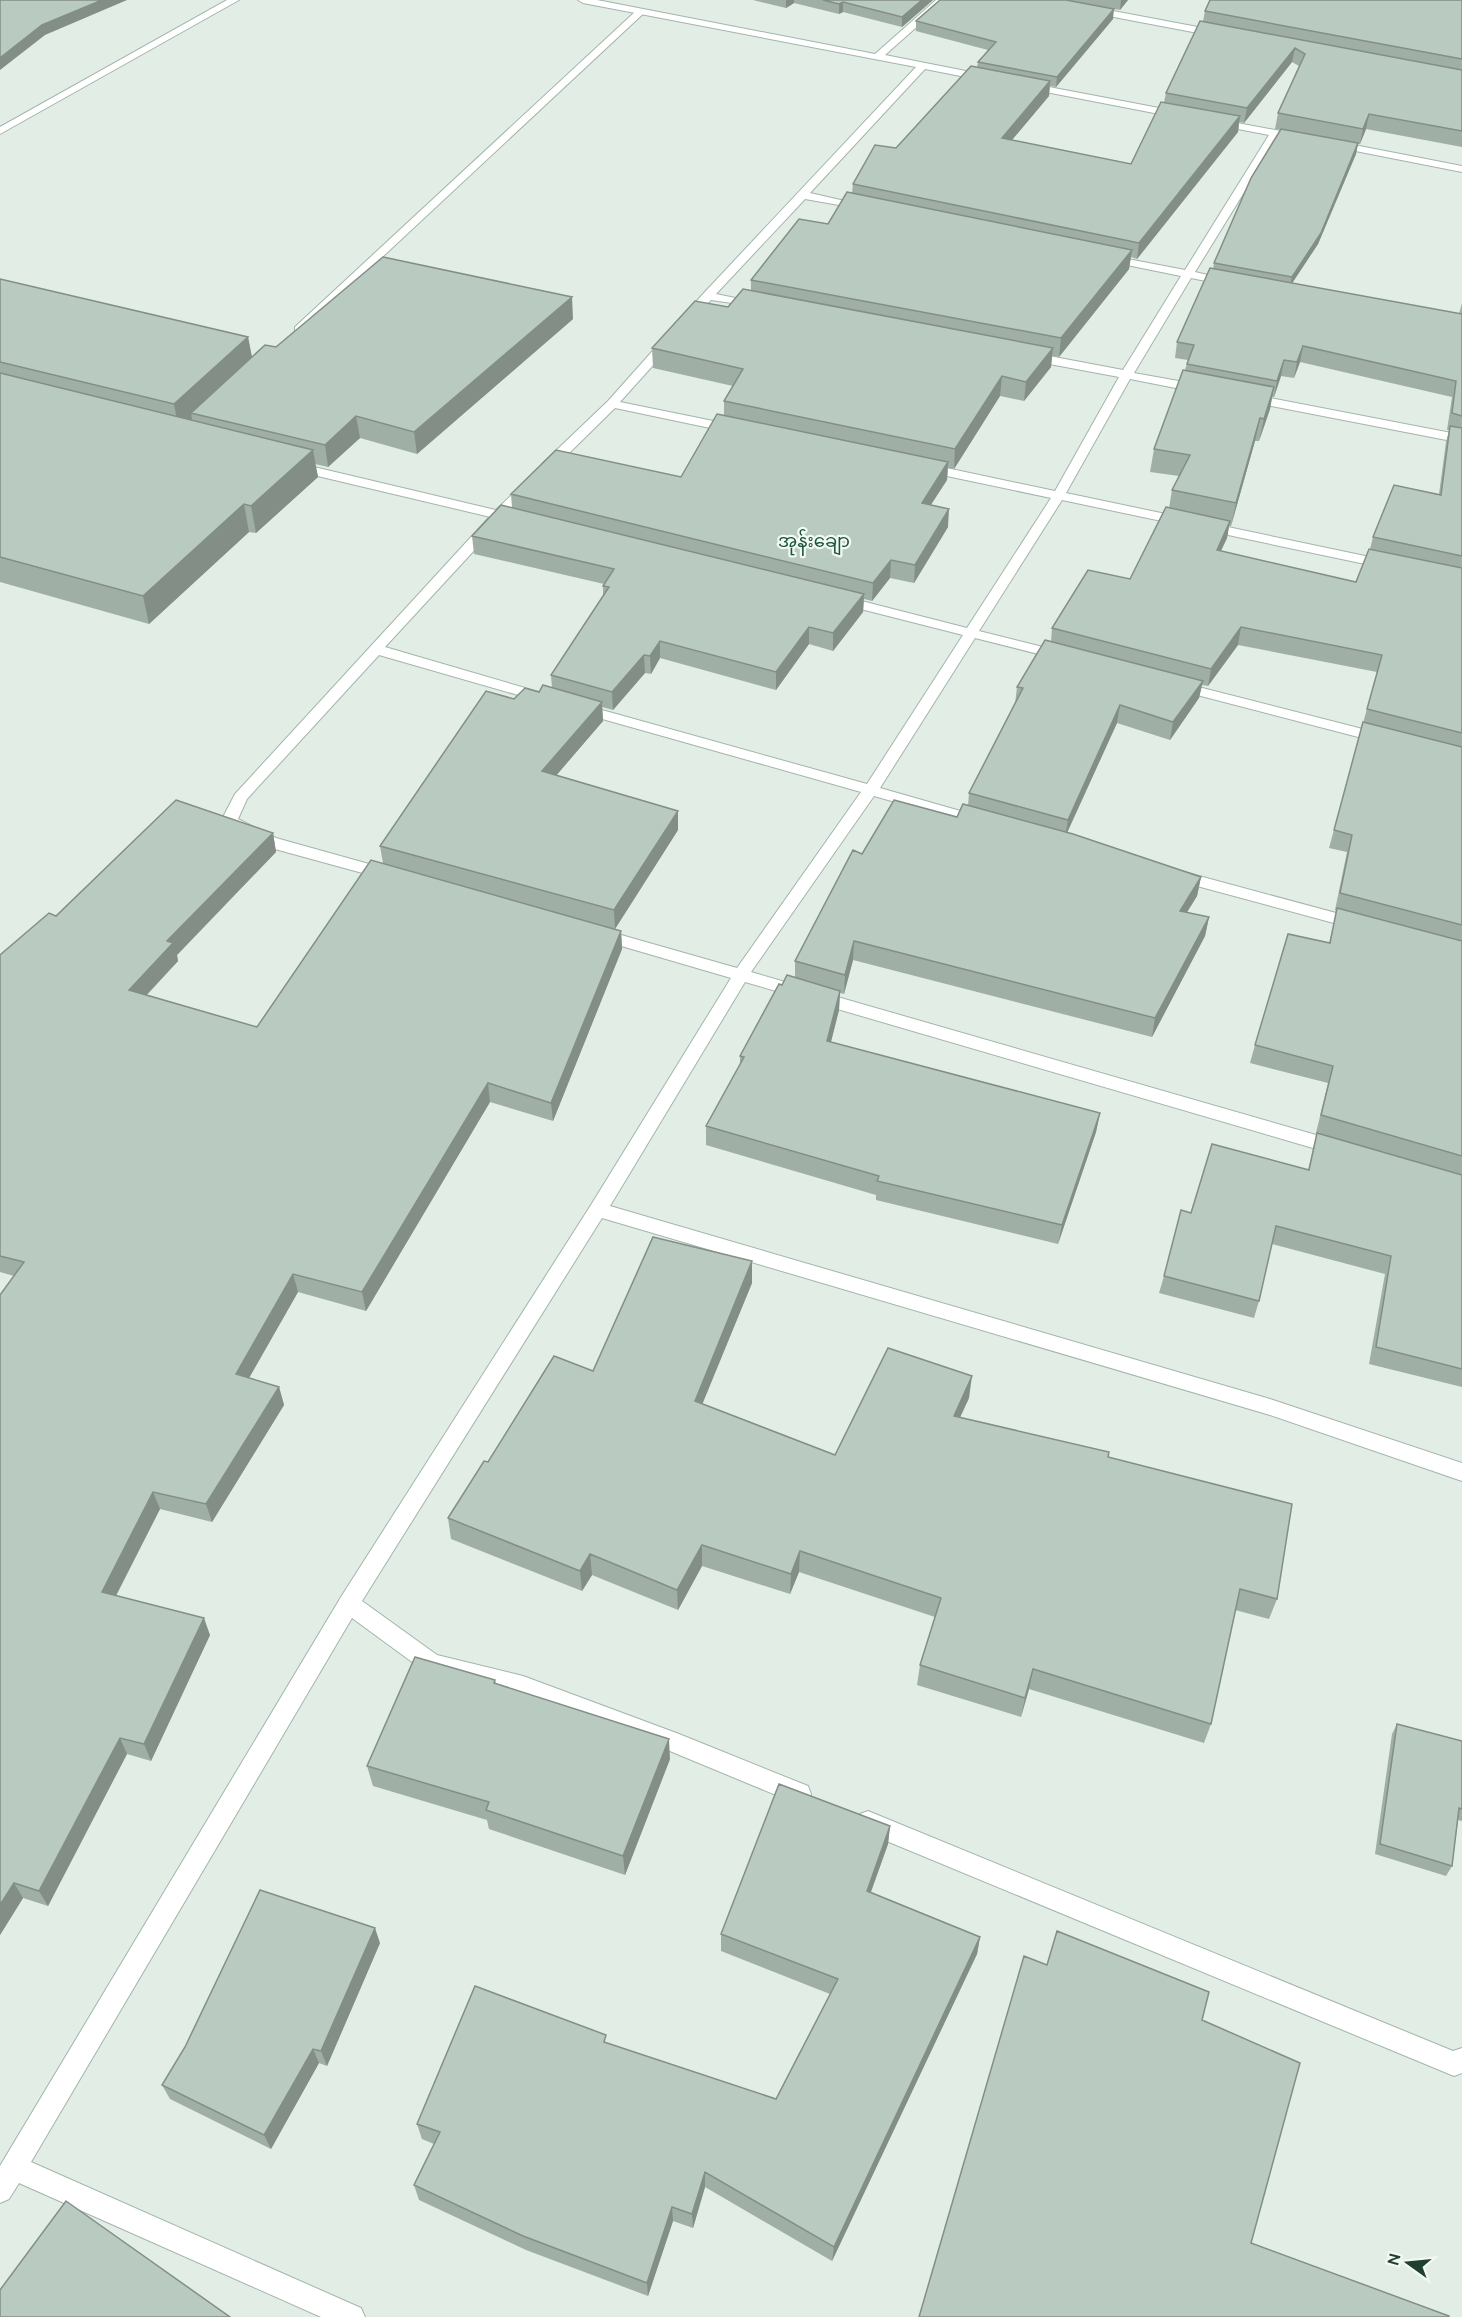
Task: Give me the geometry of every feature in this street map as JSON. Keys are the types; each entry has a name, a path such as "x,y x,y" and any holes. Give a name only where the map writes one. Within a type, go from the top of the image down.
{"street":[{"path":"0,131 234,0"},
{"path":"583,0 993,80"},
{"path":"876,58 942,0"},
{"path":"1040,0 1228,36"},
{"path":"294,334 640,12"},
{"path":"397,877 270,842 229,821 240,797 375,649 612,404 707,296 923,66"},
{"path":"1017,84 1193,118"},
{"path":"1205,120 1299,138"},
{"path":"0,2190 349,1604 598,1210 742,974 870,791 1059,495 1126,375 1275,133"},
{"path":"1322,142 1462,169"},
{"path":"802,195 872,210"},
{"path":"1095,256 1246,286"},
{"path":"707,296 765,307"},
{"path":"1010,353 1219,393"},
{"path":"1242,397 1462,440"},
{"path":"612,404 742,430"},
{"path":"283,463 504,516"},
{"path":"906,464 1404,568"},
{"path":"832,598 1073,658"},
{"path":"375,649 995,825"},
{"path":"1165,682 1405,744"},
{"path":"1166,872 1371,928"},
{"path":"581,928 1359,1155"},
{"path":"598,1210 1270,1407 1462,1472"},
{"path":"349,1604 431,1663 523,1686 671,1741 826,1804"},
{"path":"848,1814 1454,2064 1462,2060"},
{"path":"14,2168 352,2317"}],"building":[{"path":"0,0 102,0 42,25 0,58"},
{"path":"823,0 922,0 902,17 843,2 839,4"},
{"path":"940,0 1066,0 1114,9 1057,77 978,62 996,42 916,21"},
{"path":"1210,0 1462,0 1462,59 1205,11"},
{"path":"1200,21 1462,70 1462,131 1369,114 1363,129 1278,113 1305,54 1295,48 1247,108 1166,93"},
{"path":"971,66 1050,81 1002,138 1131,164 1161,102 1240,116 1139,243 853,184 875,145 896,148"},
{"path":"1281,129 1358,143 1321,233 1292,277 1214,263 1251,178"},
{"path":"847,192 1132,250 1061,338 751,280 799,219 828,224"},
{"path":"383,257 572,297 414,432 356,416 325,445 191,413 265,345 276,347"},
{"path":"1210,268 1462,314 1462,416 1452,413 1456,381 1303,346 1297,362 1284,360 1277,381 1187,364 1194,345 1177,342"},
{"path":"0,279 248,337 174,404 0,362"},
{"path":"743,289 1053,348 1026,382 1002,376 955,449 724,401 743,369 652,348 695,301 728,307"},
{"path":"1183,370 1274,387 1264,419 1260,418 1236,503 1172,490 1190,455 1154,449"},
{"path":"0,373 313,450 251,506 244,504 143,596 0,557"},
{"path":"717,414 948,462 922,503 949,509 915,565 891,560 873,583 511,494 556,450 681,477"},
{"path":"1450,426 1462,428 1462,556 1373,537 1394,485 1441,495"},
{"path":"501,505 864,594 833,633 809,627 776,672 660,641 650,656 644,655 612,692 551,675 609,587 603,586 614,569 472,536"},
{"path":"1166,507 1230,521 1217,550 1356,582 1369,549 1462,568 1462,733 1367,709 1382,655 1241,627 1211,669 1052,628 1088,570 1130,579"},
{"path":"1045,640 1203,681 1173,722 1120,705 1068,820 969,793 1023,688 1017,687"},
{"path":"543,685 602,702 542,771 678,811 614,910 380,846 486,691 514,699 525,688 539,692"},
{"path":"1363,722 1462,747 1462,925 1340,893 1352,835 1334,830"},
{"path":"176,800 273,833 167,941 173,943 129,990 257,1027 371,860 621,931 551,1103 488,1083 362,1292 293,1274 236,1374 279,1387 206,1504 153,1492 102,1592 204,1618 144,1744 120,1738 39,1891 14,1883 0,1905 0,1295 24,1262 0,1256 0,955 49,913 56,916"},
{"path":"894,800 957,817 963,804 1073,834 1201,877 1180,911 1209,917 1155,1018 854,941 845,975 795,961 853,850 862,854"},
{"path":"1337,908 1462,941 1462,1156 1321,1115 1333,1066 1255,1045 1288,934 1330,943"},
{"path":"787,975 840,991 827,1041 1100,1113 1062,1225 877,1181 879,1176 706,1126 744,1057 740,1056 779,984 782,985"},
{"path":"1317,1133 1462,1175 1462,1369 1376,1347 1391,1256 1276,1226 1259,1301 1164,1276 1181,1210 1191,1213 1212,1144 1309,1170"},
{"path":"653,1237 752,1261 695,1401 835,1455 888,1348 972,1376 954,1416 1109,1452 1108,1457 1292,1504 1277,1599 1240,1589 1211,1724 1033,1669 1025,1698 920,1665 941,1598 800,1551 791,1574 702,1545 677,1590 590,1554 580,1571 448,1518 484,1461 488,1462 554,1356 593,1371"},
{"path":"415,1657 495,1680 494,1683 669,1739 623,1856 486,1810 489,1802 367,1766"},
{"path":"1397,1724 1462,1741 1462,1809 1459,1808 1452,1866 1380,1844"},
{"path":"779,1784 890,1826 867,1891 980,1937 834,2247 705,2172 692,2214 672,2207 647,2283 523,2236 414,2185 440,2132 417,2124 475,1986 606,2035 604,2042 776,2099 838,1979 721,1934"},
{"path":"260,1890 375,1928 321,2051 313,2049 264,2135 162,2085 185,2047"},
{"path":"1057,1931 1209,1992 1202,2020 1300,2063 1251,2243 1449,2317 919,2317 1024,1956 1047,1965"},
{"path":"66,2201 230,2317 0,2317 0,2290"}],"district":[{"name":"အုန်းချော","path":"814,541"}]}
